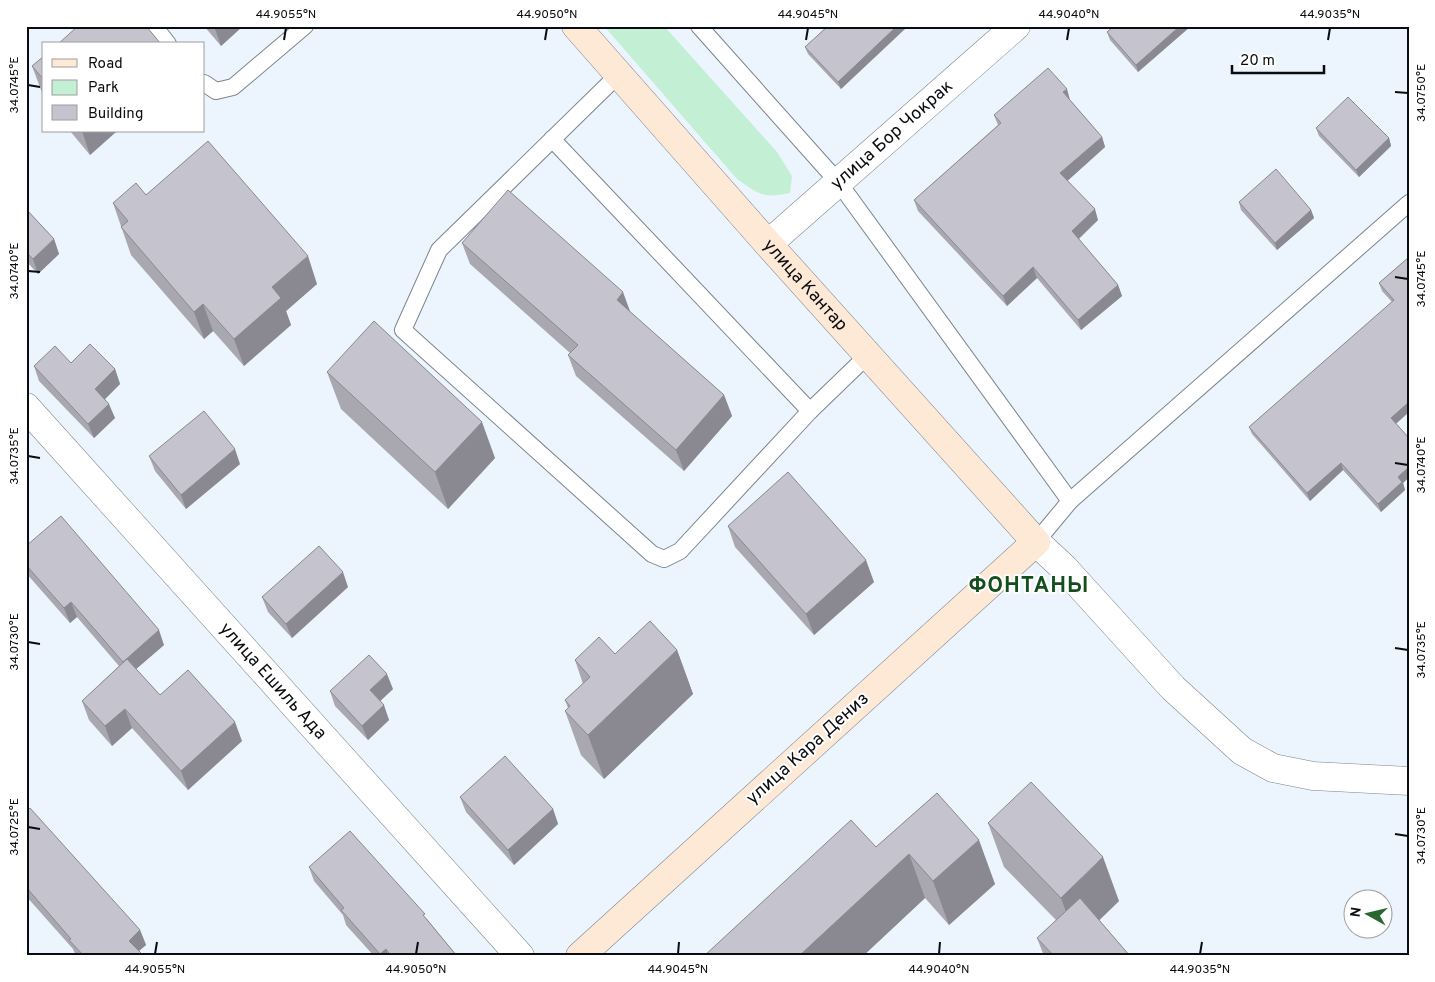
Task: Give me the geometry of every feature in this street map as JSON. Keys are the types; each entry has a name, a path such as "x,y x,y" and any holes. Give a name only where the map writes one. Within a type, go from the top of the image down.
{"main road":[{"name":"улица Кантар","path":"576,26 768,244 1036,542"},
{"name":"улица Кара Дениз","path":"580,956 1036,542"}],"street":[{"name":"улица Бор Чокрак","path":"768,244 1016,26"},
{"name":"улица Ешиль Ада","path":"26,407 520,956"},
{"path":"1036,542 1064,568 1173,688 1242,751 1273,768 1313,776 1409,781"}],"lane":[{"path":"154,26 166,42"},
{"path":"205,84 216,92 233,87 305,26"},
{"path":"699,26 839,183 1070,501"},
{"path":"618,74 439,250 403,330 652,554 664,559 680,550 810,411 868,355"},
{"path":"552,139 810,411"},
{"path":"1036,542 1070,501 1409,203"}],"green space":[{"path":"604,26 664,26 777,152 792,176 790,193 781,195 762,194 737,179"}],"building":[{"path":"78,26 146,26 159,42 60,42"},
{"path":"828,26 897,26 838,82 805,47"},
{"path":"1114,26 1180,26 1136,65 1107,32"},
{"path":"42,58 42,78 32,66"},
{"path":"1048,68 1067,89 1063,92 1102,137 1060,173 1095,209 1072,231 1118,285 1078,320 1033,267 1003,296 914,200 1001,123 994,115"},
{"path":"1348,97 1389,138 1356,170 1316,128"},
{"path":"208,141 308,256 272,287 281,298 234,339 203,304 194,312 121,227 128,221 113,203 136,183 146,195"},
{"path":"1276,169 1311,210 1275,243 1239,202"},
{"path":"508,190 623,292 617,300 724,395 676,450 568,355 578,345 462,243"},
{"path":"26,209 54,239 33,259 26,252"},
{"path":"1409,257 1409,402 1391,418 1409,438 1409,467 1398,477 1402,482 1378,504 1341,463 1307,493 1249,427 1394,300 1379,283"},
{"path":"374,321 482,422 435,472 327,372"},
{"path":"90,344 115,369 95,389 109,404 88,424 34,366 55,346 71,363"},
{"path":"204,411 235,449 181,495 149,456"},
{"path":"788,472 866,560 806,614 728,526"},
{"path":"61,516 159,630 123,662 71,602 64,608 26,565 26,546"},
{"path":"319,546 343,572 286,624 262,597"},
{"path":"650,621 677,650 588,735 565,711 570,706 565,700 590,677 575,660 599,637 615,654"},
{"path":"369,655 387,674 370,690 384,705 362,726 330,691"},
{"path":"127,659 160,695 188,670 235,722 181,771 125,709 105,726 82,701"},
{"path":"505,756 553,809 508,850 460,797"},
{"path":"1031,782 1103,857 1061,898 988,823"},
{"path":"937,793 979,840 933,881 909,854 799,956 704,956 851,820 876,847"},
{"path":"30,808 140,930 129,941 144,956 84,956 26,887 26,811"},
{"path":"350,831 425,914 423,915 457,956 391,956 386,949 380,954 341,910 344,908 309,867"},
{"path":"1080,898 1130,956 1054,956 1037,938"}],"district":[{"name":"ФОНТАНЫ","path":"1029,586"}]}
